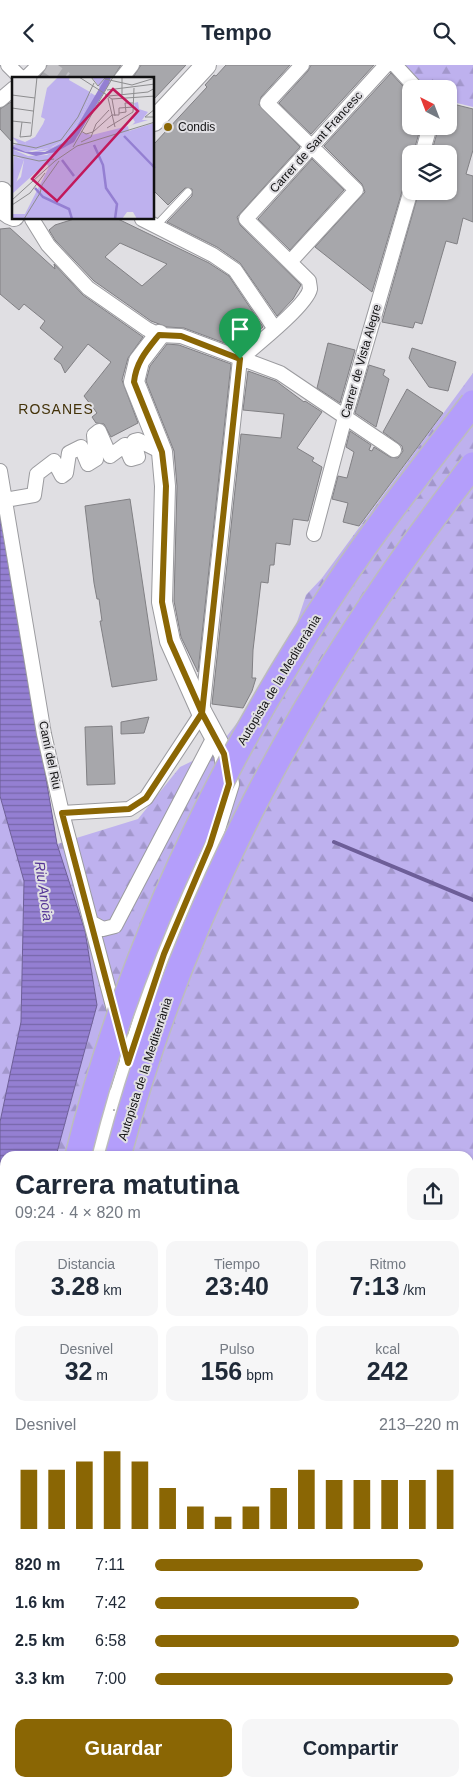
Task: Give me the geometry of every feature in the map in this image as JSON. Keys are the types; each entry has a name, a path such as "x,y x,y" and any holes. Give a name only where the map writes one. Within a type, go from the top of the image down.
{"highway":[{"name":"Autopista de la Mediterrània","path":"79,1151 110,1047 142,959 171,886 220,780 264,703 338,586 377,530 473,403"},
{"name":"Autopista de la Mediterrània","path":"119,1151 140,1079 173,983 215,882 257,793 309,700 369,605 473,465"}],"street":[{"path":"8,65 21,77"},
{"path":"26,77 44,65"},
{"path":"123,77 132,65"},
{"path":"155,120 206,65"},
{"path":"62,813 129,809 146,798 202,713 240,359 275,329 307,296 310,288 309,281 290,263 356,190 267,103 302,65"},
{"name":"Carrer de Sant Francesc","path":"290,263 246,219 386,65"},
{"path":"395,65 409,80"},
{"path":"0,100 12,90"},
{"name":"Carrer de Vista Alegre","path":"314,534 345,417 408,200"},
{"path":"33,220 48,245 88,288 147,329 159,335 181,336 280,373 394,450"},
{"path":"144,220 213,255 235,270 275,329"},
{"path":"101,1151 116,1112 128,1063 164,954 210,845 229,784 224,754 202,713 170,641 162,602 166,486 162,452 134,382 139,361 159,335"},
{"path":"5,500 34,495 37,474 54,461 62,477 66,473 69,453 80,447 88,464 96,459 94,435 99,431 110,456 125,445 130,459 138,457 134,441 138,439 162,452"},
{"name":"Camí del Riu","path":"0,471 44,734 62,813 128,1063"},
{"path":"92,923 103,929 115,926 214,737"},
{"path":"116,1112 121,1151"}],"lane":[{"path":"155,227 188,192"}],"green space":[{"path":"402,65 473,65 473,107 458,103 458,80 416,80"},
{"path":"473,373 473,1151 57,1151 97,1005 85,931 57,844 138,819 180,767 217,749 243,715 270,671 296,625 306,595 322,578"},
{"path":"0,796 24,881 21,1022 0,1122"}],"water":[{"name":"Riu Anoia","path":"0,503 57,844 85,931 97,1005 57,1151 0,1151 0,1122 21,1022 24,881 0,796"}],"building":[{"path":"48,65 121,65 113,77 39,77"},
{"path":"141,65 186,65 155,98 155,77 133,77"},
{"path":"226,65 290,65 261,97 259,105 300,147 237,217 240,225 301,285 293,299 277,316 240,263 217,247 167,222 192,196 192,189 185,188 168,205 155,192 155,143 207,87 205,85 214,75 216,76"},
{"path":"311,65 374,65 311,134 279,103 308,71"},
{"path":"391,73 402,85 402,135 418,135 416,145 402,145 402,191 372,292 315,247 365,192 362,184 324,146"},
{"path":"12,101 12,142 0,129 0,109"},
{"path":"458,105 473,109 473,150 466,174 473,176 473,222 463,218 457,244 446,241 422,324 415,322 413,328 382,322 416,200 457,200 457,145 434,145 436,135 458,135"},
{"path":"312,159 344,190 290,250 258,219"},
{"path":"71,220 120,220 209,263 229,276 263,327 238,348 184,328 167,327 151,321 94,281 55,240 49,230 55,225","holes":["120,243 167,264 142,286 105,257"]},
{"path":"10,228 55,269 54,264 83,295 143,337 128,358 122,380 138,423 111,437 104,424 96,423 92,417 97,413 84,396 111,362 88,344 65,373 61,364 54,359 63,347 40,328 45,321 24,304 19,310 0,294 0,229"},
{"path":"328,343 355,350 340,403 317,388"},
{"path":"167,344 179,345 231,364 198,672 181,637 174,601 177,486 174,451 146,381 150,366"},
{"path":"412,348 456,362 448,391 429,387 409,358"},
{"path":"369,365 385,370 383,375 389,379 376,427 355,413"},
{"path":"248,371 276,381 304,402 322,412 297,448 314,458 312,461 322,467 308,521 293,519 290,545 276,543 274,565 270,565 268,583 261,582 253,650 252,678 256,678 243,708 212,704 241,434 281,438 284,414 243,410"},
{"path":"407,389 443,413 359,526 343,522 348,503 332,499 338,476 347,478 354,452 346,447 350,431 371,445 369,450 372,451 374,447 390,457 398,458 403,451 402,446 383,432"},
{"path":"130,499 157,680 112,687 100,621 102,621 99,599 97,599 94,583 85,506"},
{"path":"149,717 144,733 121,734 121,722"},
{"path":"112,726 115,784 87,785 85,727"}],"waterway":[{"path":"334,842 473,900"}],"tunnel":[{"path":"47,66 63,77"}],"place":[{"name":"Condis","path":"168,127"}],"district":[{"name":"ROSANES","path":"56,409"}],"route":[{"path":"240,359 181,336 159,335 139,361 135,372 134,382 162,452 166,486 163,523 162,602 170,641 202,713 224,754 229,784 210,845 164,954 128,1063 62,813 129,809 146,798 202,713 240,359"}]}
